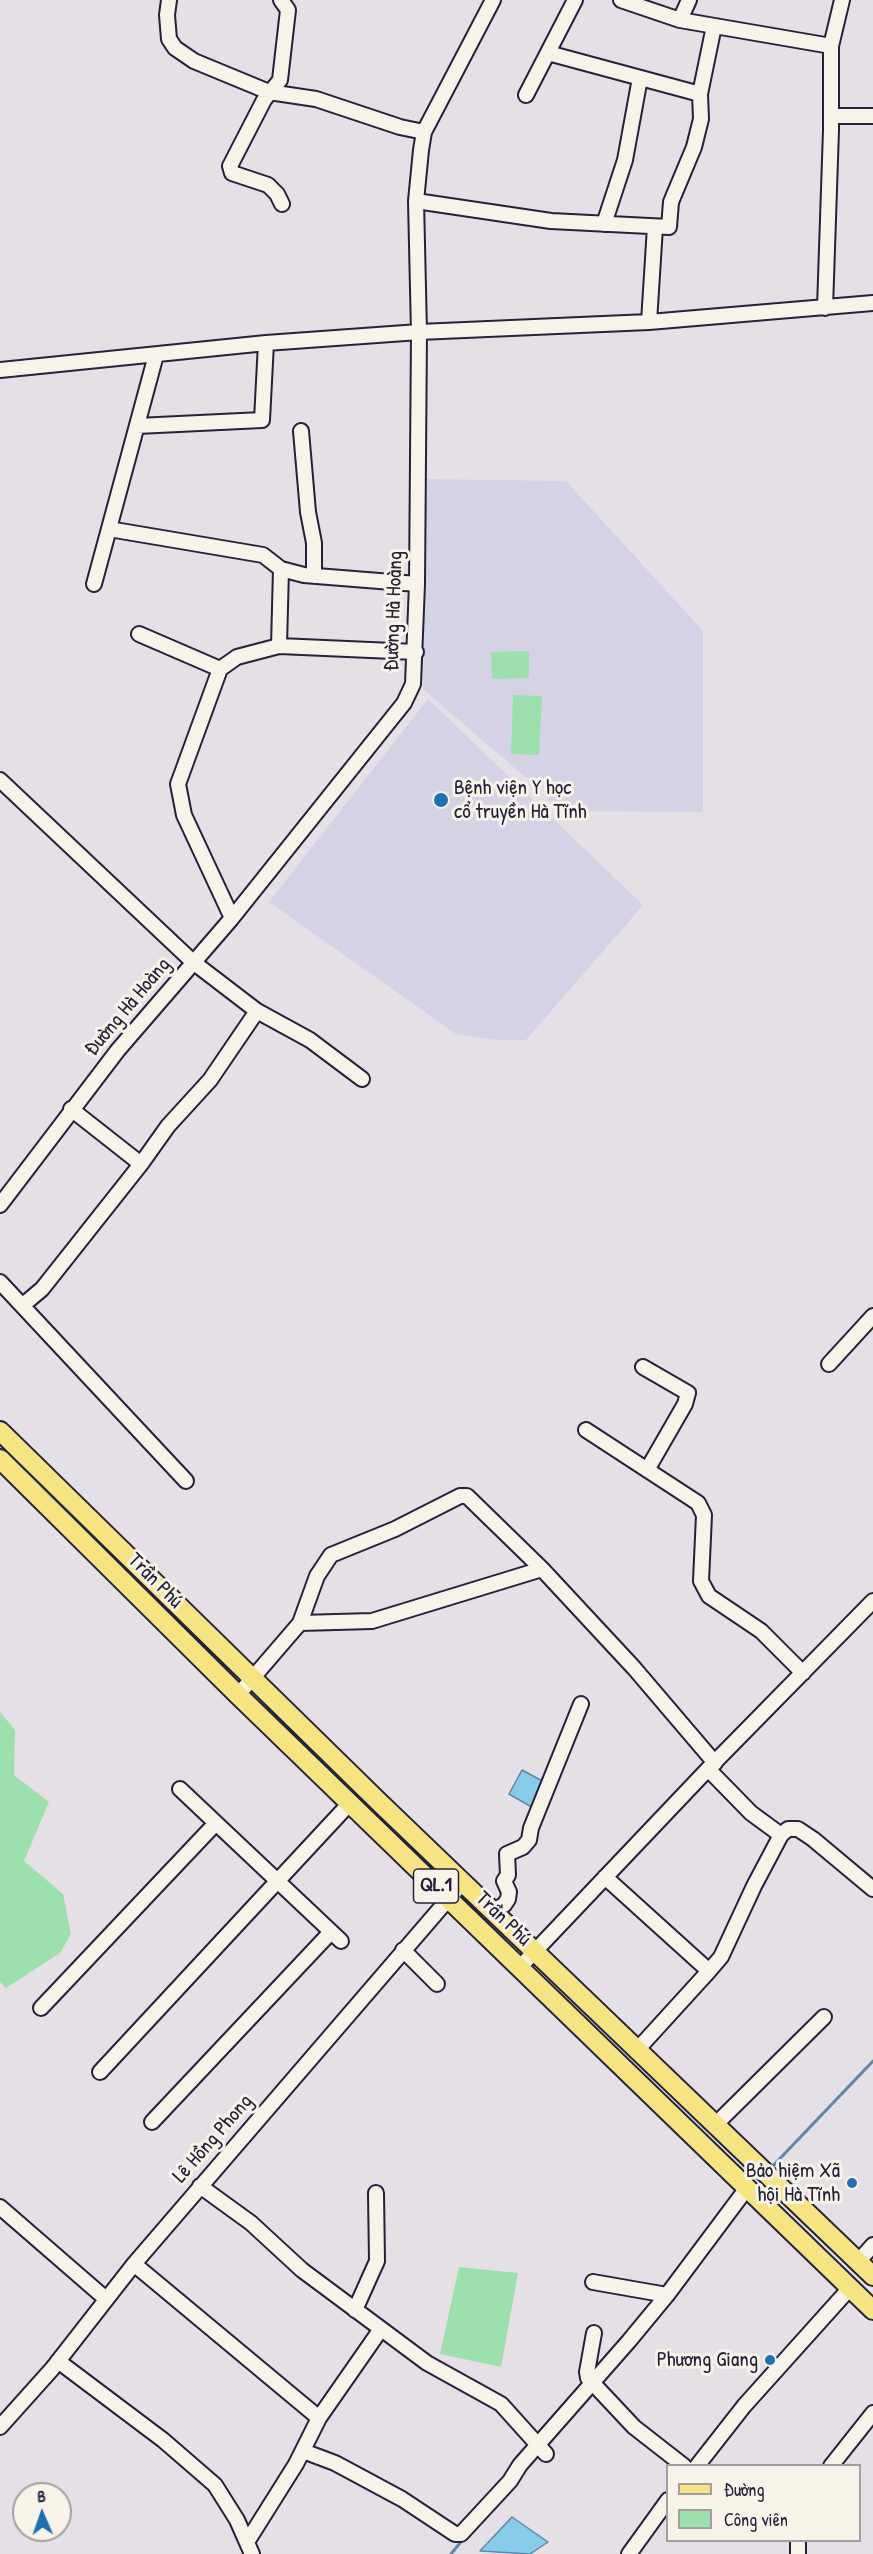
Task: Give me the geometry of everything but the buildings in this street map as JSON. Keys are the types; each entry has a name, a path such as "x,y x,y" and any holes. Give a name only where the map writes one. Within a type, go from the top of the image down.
{"main road":[{"name":"Trần Phú","path":"0,1431 462,1882 873,2276"},
{"name":"Trần Phú","path":"0,1459 238,1695 873,2310"}],"street":[{"path":"169,0 167,15 169,39 175,48 194,61 269,92 316,99 400,127 424,132"},
{"path":"281,0 288,10 280,80 269,92 230,166 232,173 268,185 277,194 282,204"},
{"name":"Đường Hà Hoàng","path":"0,1205 118,1050 232,918 404,703 413,684 416,652 419,332 416,201 424,132 493,0"},
{"path":"526,95 575,0"},
{"path":"621,0 680,20 831,46"},
{"path":"680,20 688,0"},
{"path":"825,308 831,46 842,0"},
{"path":"416,201 551,221 669,227 671,202 694,147 701,119 699,94 714,26"},
{"path":"548,53 699,94"},
{"path":"604,224 625,160 640,78"},
{"path":"831,116 873,116"},
{"path":"650,322 655,227"},
{"path":"0,370 266,344 419,332 650,322 873,303"},
{"path":"137,426 262,420 266,344"},
{"path":"94,584 156,355"},
{"path":"301,431 308,512 314,543 314,576"},
{"path":"110,529 263,555 281,569 314,576 417,584"},
{"path":"279,646 281,569"},
{"path":"139,634 220,669"},
{"path":"232,918 184,815 178,784 220,669 237,657 279,646 416,652"},
{"path":"0,780 193,962 257,1011 310,1040 362,1079"},
{"path":"23,1305 42,1289 141,1164 168,1126 210,1080 257,1011"},
{"path":"71,1109 141,1164"},
{"path":"0,1282 186,1481"},
{"path":"829,1364 873,1316"},
{"path":"642,1367 688,1393 685,1404 647,1470"},
{"path":"586,1430 689,1496 702,1508 704,1515 701,1581 709,1596 761,1631 803,1673"},
{"path":"238,1695 300,1623 317,1576 331,1555 395,1529 460,1496 466,1496 542,1569 634,1668 751,1813 781,1835"},
{"path":"300,1623 372,1621 542,1569"},
{"path":"520,1967 711,1766 873,1601"},
{"path":"492,1911 504,1905 508,1899 509,1892 504,1881 507,1875 507,1854 523,1847 529,1840 531,1828 581,1704"},
{"path":"152,2122 336,1936 180,1789"},
{"path":"100,2072 350,1803"},
{"path":"41,2008 216,1823"},
{"path":"637,2050 721,1957 781,1835 788,1829 798,1829 856,1873 873,1889"},
{"path":"605,1877 709,1971"},
{"name":"Lê Hồng Phong","path":"0,2427 58,2361 134,2264 200,2186 462,1882"},
{"path":"403,1950 437,1984"},
{"path":"715,2125 825,2017"},
{"path":"200,2186 251,2223 302,2270 427,2363 501,2404 542,2450"},
{"path":"303,2451 335,2463 402,2499 455,2534 461,2534 510,2481 520,2464 542,2450 596,2388 747,2188"},
{"path":"355,2310 377,2261 376,2193"},
{"path":"0,2207 106,2299"},
{"path":"858,2262 873,2245"},
{"path":"134,2264 319,2418"},
{"path":"593,2282 667,2295"},
{"path":"699,2464 744,2406 850,2288"},
{"path":"250,2548 319,2418 381,2329"},
{"path":"594,2333 588,2378 634,2427 681,2464"},
{"path":"58,2361 163,2440 215,2485 237,2520 250,2548"},
{"path":"833,2464 873,2413"},
{"path":"629,2554 666,2503"}],"shaded area":[{"path":"424,479 566,481 703,631 703,812 560,811 546,798 548,782 525,777 423,689"},
{"name":"Bệnh viện Y học cổ truyền Hà Tĩnh","path":"428,699 643,905 526,1040 496,1040 456,1034 269,902"}],"green space":[{"path":"529,651 529,678 492,679 491,652"},
{"path":"513,695 542,696 539,755 511,754"},
{"path":"0,1712 15,1730 14,1775 49,1802 24,1861 63,1894 71,1934 60,1953 6,1988 0,1982"},
{"path":"459,2267 518,2273 501,2367 440,2354"}],"water":[{"path":"522,1770 546,1783 535,1809 509,1794"},
{"path":"512,2517 548,2542 530,2554 480,2551"}],"waterway":[{"path":"769,2170 873,2061"},
{"path":"451,2554 465,2537"}],"place":[{"name":"Bệnh viện Y học cổ truyền Hà Tĩnh","path":"441,800"},
{"name":"Bảo hiệm Xã hội Hà Tĩnh","path":"852,2183"},
{"name":"Phương Giang","path":"770,2360"}]}
